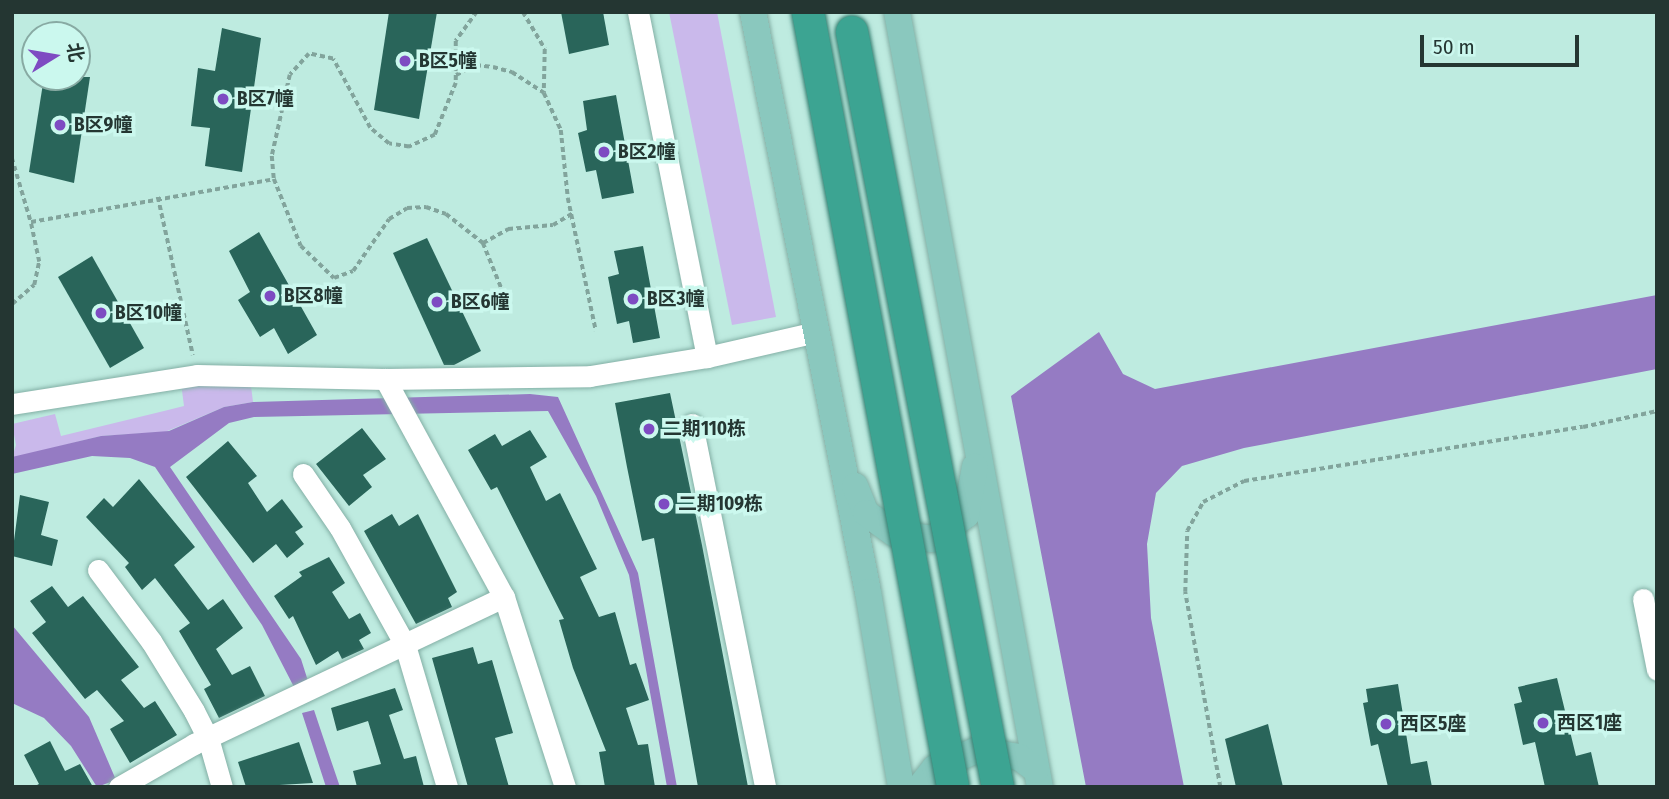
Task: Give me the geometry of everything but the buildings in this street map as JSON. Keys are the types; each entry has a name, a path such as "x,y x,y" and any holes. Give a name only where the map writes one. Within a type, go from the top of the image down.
{"highway":[{"path":"808,12 953,787"},
{"path":"852,32 998,787"}],"main road":[{"path":"752,12 842,456 901,787"},
{"path":"897,12 1038,778"},
{"path":"842,456 866,513 894,533 932,539 966,515 975,481 974,428"},
{"path":"920,787 935,768 977,750 1019,757 1038,778"}],"street":[{"path":"638,12 707,357"},
{"path":"12,404 197,375 389,387 590,376 707,357 816,331"},
{"path":"389,387 504,597 565,787"},
{"path":"692,424 765,787"},
{"path":"303,474 340,528 405,645 447,787"},
{"path":"98,570 151,641 208,738 222,787"},
{"path":"120,787 208,738 504,597"},
{"path":"1643,598 1657,670"}],"path":[{"path":"477,12 456,41 456,75 448,109 435,135 409,147 389,144 370,128 333,59 309,54 290,75 272,156 274,179 301,246 334,278 353,271 375,233 407,208 426,207 446,214 482,243 503,292"},
{"path":"523,12 545,49 544,93 561,130 573,213 596,331"},
{"path":"456,75 476,65 493,67 512,72 544,93"},
{"path":"12,158 31,222 39,262 34,285 12,303"},
{"path":"31,222 158,197 274,179"},
{"path":"158,197 197,375"},
{"path":"482,243 508,229 552,225 573,213"},
{"path":"1220,787 1185,592 1187,531 1203,502 1244,481 1583,427 1657,411"}],"shaded area":[{"path":"669,12 717,12 776,317 732,325"},
{"path":"1657,295 1657,369 1244,448 1182,466 1156,493 1147,544 1151,618 1184,787 1086,787 1011,396 1099,332 1123,374 1155,389"},
{"path":"181,383 251,386 253,402 224,407 165,432 101,436 12,458 16,445 12,424 55,414 61,436 184,406"},
{"path":"530,394 558,397 638,573 677,787 667,787 629,575 596,496 548,411 254,417 229,423 170,467 301,659 308,681 294,687 262,625 155,467 130,458 92,456 12,474 12,457 101,436 169,431 224,407 253,402"},
{"path":"12,625 89,717 116,780 97,787 71,746 44,718 12,703"},
{"path":"314,710 340,787 326,787 302,713"}],"place":[{"name":"B区5幢","path":"405,61"},
{"name":"B区7幢","path":"223,99"},
{"name":"B区9幢","path":"60,125"},
{"name":"B区2幢","path":"604,152"},
{"name":"B区8幢","path":"270,296"},
{"name":"B区3幢","path":"633,299"},
{"name":"B区6幢","path":"437,302"},
{"name":"B区10幢","path":"101,313"},
{"name":"二期110栋","path":"649,429"},
{"name":"二期109栋","path":"664,504"},
{"name":"西区1座","path":"1543,723"},
{"name":"西区5座","path":"1386,724"}]}
